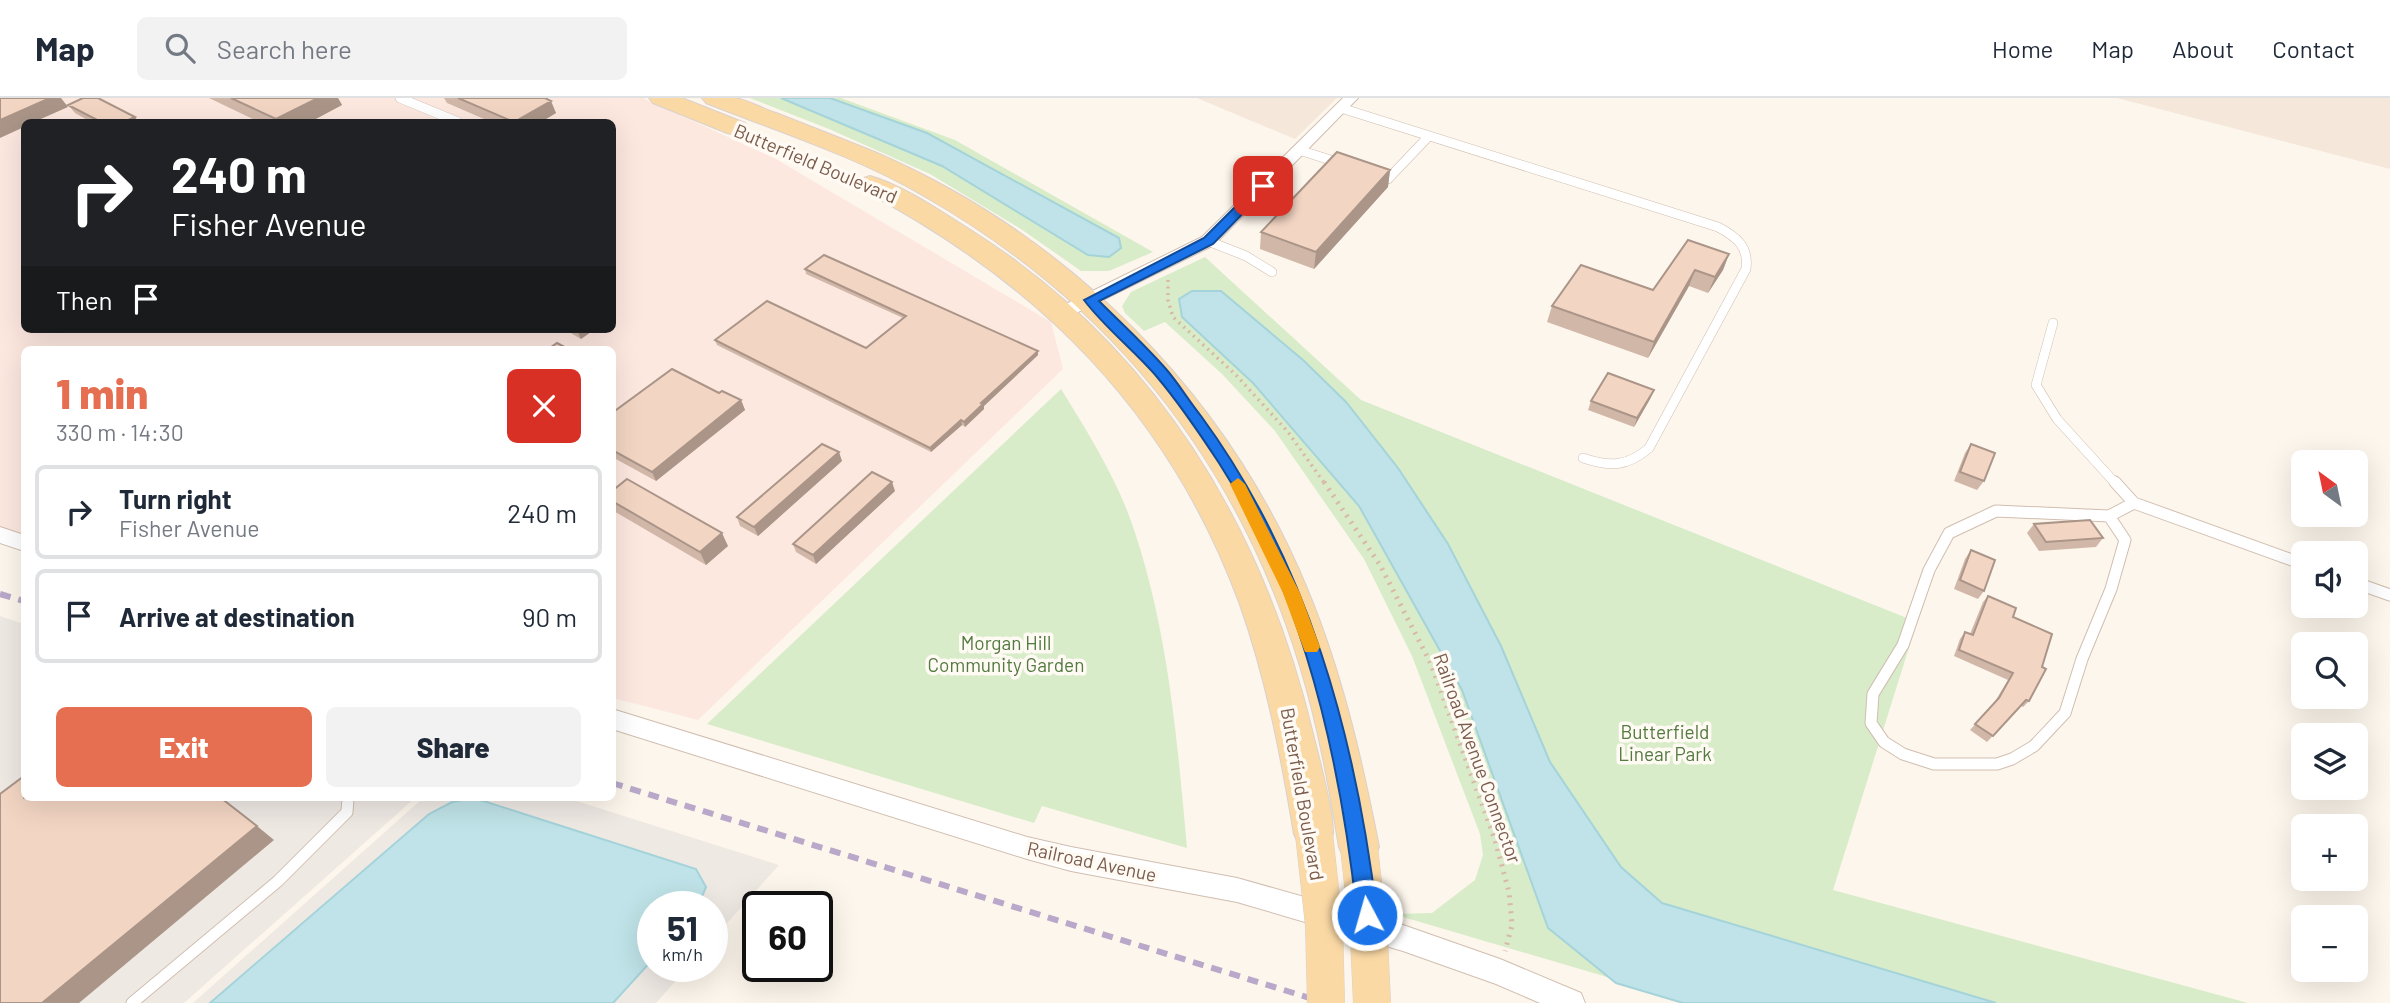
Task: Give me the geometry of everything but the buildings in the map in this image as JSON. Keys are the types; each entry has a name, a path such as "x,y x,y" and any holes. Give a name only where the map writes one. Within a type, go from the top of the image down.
{"main road":[{"name":"Butterfield Boulevard","path":"661,98 863,180 911,204 1076,306 1162,374 1190,409 1225,461 1262,527 1292,593 1318,665 1340,747 1359,847 1373,1003"},
{"name":"Butterfield Boulevard","path":"714,98 885,166 931,188 1016,241 1076,306 1093,343 1152,414 1192,473 1226,534 1256,600 1279,669 1298,743 1314,834 1324,925 1326,1003"}],"street":[{"path":"1076,306 1208,241 1346,103"},
{"path":"0,535 21,542"},
{"name":"Railroad Avenue","path":"616,720 1027,848 1070,859 1237,890 1403,938 1500,972 1571,1003"}],"lane":[{"path":"400,98 451,119"},
{"path":"1346,103 1428,137 1685,219 1715,226 1748,250 1746,269 1649,448 1632,463 1620,466 1583,458"},
{"path":"1375,175 1388,179 1428,137"},
{"path":"1299,150 1349,166"},
{"path":"1208,241 1246,256 1272,272"},
{"path":"2053,323 2036,386 2057,419 2134,503 2291,560"},
{"path":"2109,516 2125,540 2111,589 2082,659 2065,713 2034,746 1997,764 1957,765 1934,764 1903,754 1884,742 1871,723 1873,694 1903,645 1929,570 1949,533 1996,511 2109,516 2134,503"},
{"path":"2368,587 2390,595"},
{"path":"132,1003 278,881 347,812 348,801"}],"path":[{"name":"Railroad Avenue Connector","path":"1154,268 1169,281 1167,300 1173,317 1236,375 1288,432 1345,511 1380,565 1431,664 1495,840 1509,892 1512,925 1500,972"}],"shaded area":[{"path":"0,98 643,98 776,159 1051,322 1063,369 698,720 616,699 616,346 21,346 21,536 0,529"},
{"path":"1197,98 1337,98 1295,139"},
{"path":"2117,98 2390,98 2390,169"},
{"path":"0,616 21,623 21,801 412,801 184,1003 0,1003"},
{"path":"420,801 576,801 779,865 756,891 742,891 742,906 728,922 728,891 637,891 637,982 675,982 656,1003 193,1003"}],"green space":[{"path":"750,98 841,98 955,140 1153,252 1109,271 1081,271 1021,229 930,174 829,129"},
{"name":"Butterfield Linear Park","path":"1205,257 1361,400 1917,622 1833,890 2248,1003 1695,1003 1393,914 1432,913 1475,880 1483,855 1480,834 1412,656 1364,559 1275,431 1222,374 1165,322 1144,331 1125,313 1122,306 1131,292"},
{"name":"Morgan Hill Community Garden","path":"1061,389 1117,486 1144,561 1169,683 1187,848 1042,806 1034,823 707,724"}],"water":[{"path":"781,98 830,98 927,133 1119,238 1121,248 1109,257 1088,255 942,166"},
{"path":"1192,291 1221,291 1303,360 1346,402 1398,468 1448,544 1501,646 1550,762 1621,867 1662,903 1996,1003 1683,1003 1616,983 1548,928 1462,690 1359,506 1253,383 1182,317 1179,299"},
{"path":"483,801 696,869 706,887 704,891 637,891 637,977 613,1003 210,1003 429,814 452,802"}],"railway":[{"path":"0,594 21,600"},
{"path":"616,784 1326,1003"}],"slow traffic":[{"path":"1238,484 1262,527 1292,593 1311,647"}],"route":[{"path":"1263,186 1208,241 1091,300 1126,334 1190,409 1225,461 1262,527 1292,593 1318,665 1340,747 1359,847 1367,915"}]}
